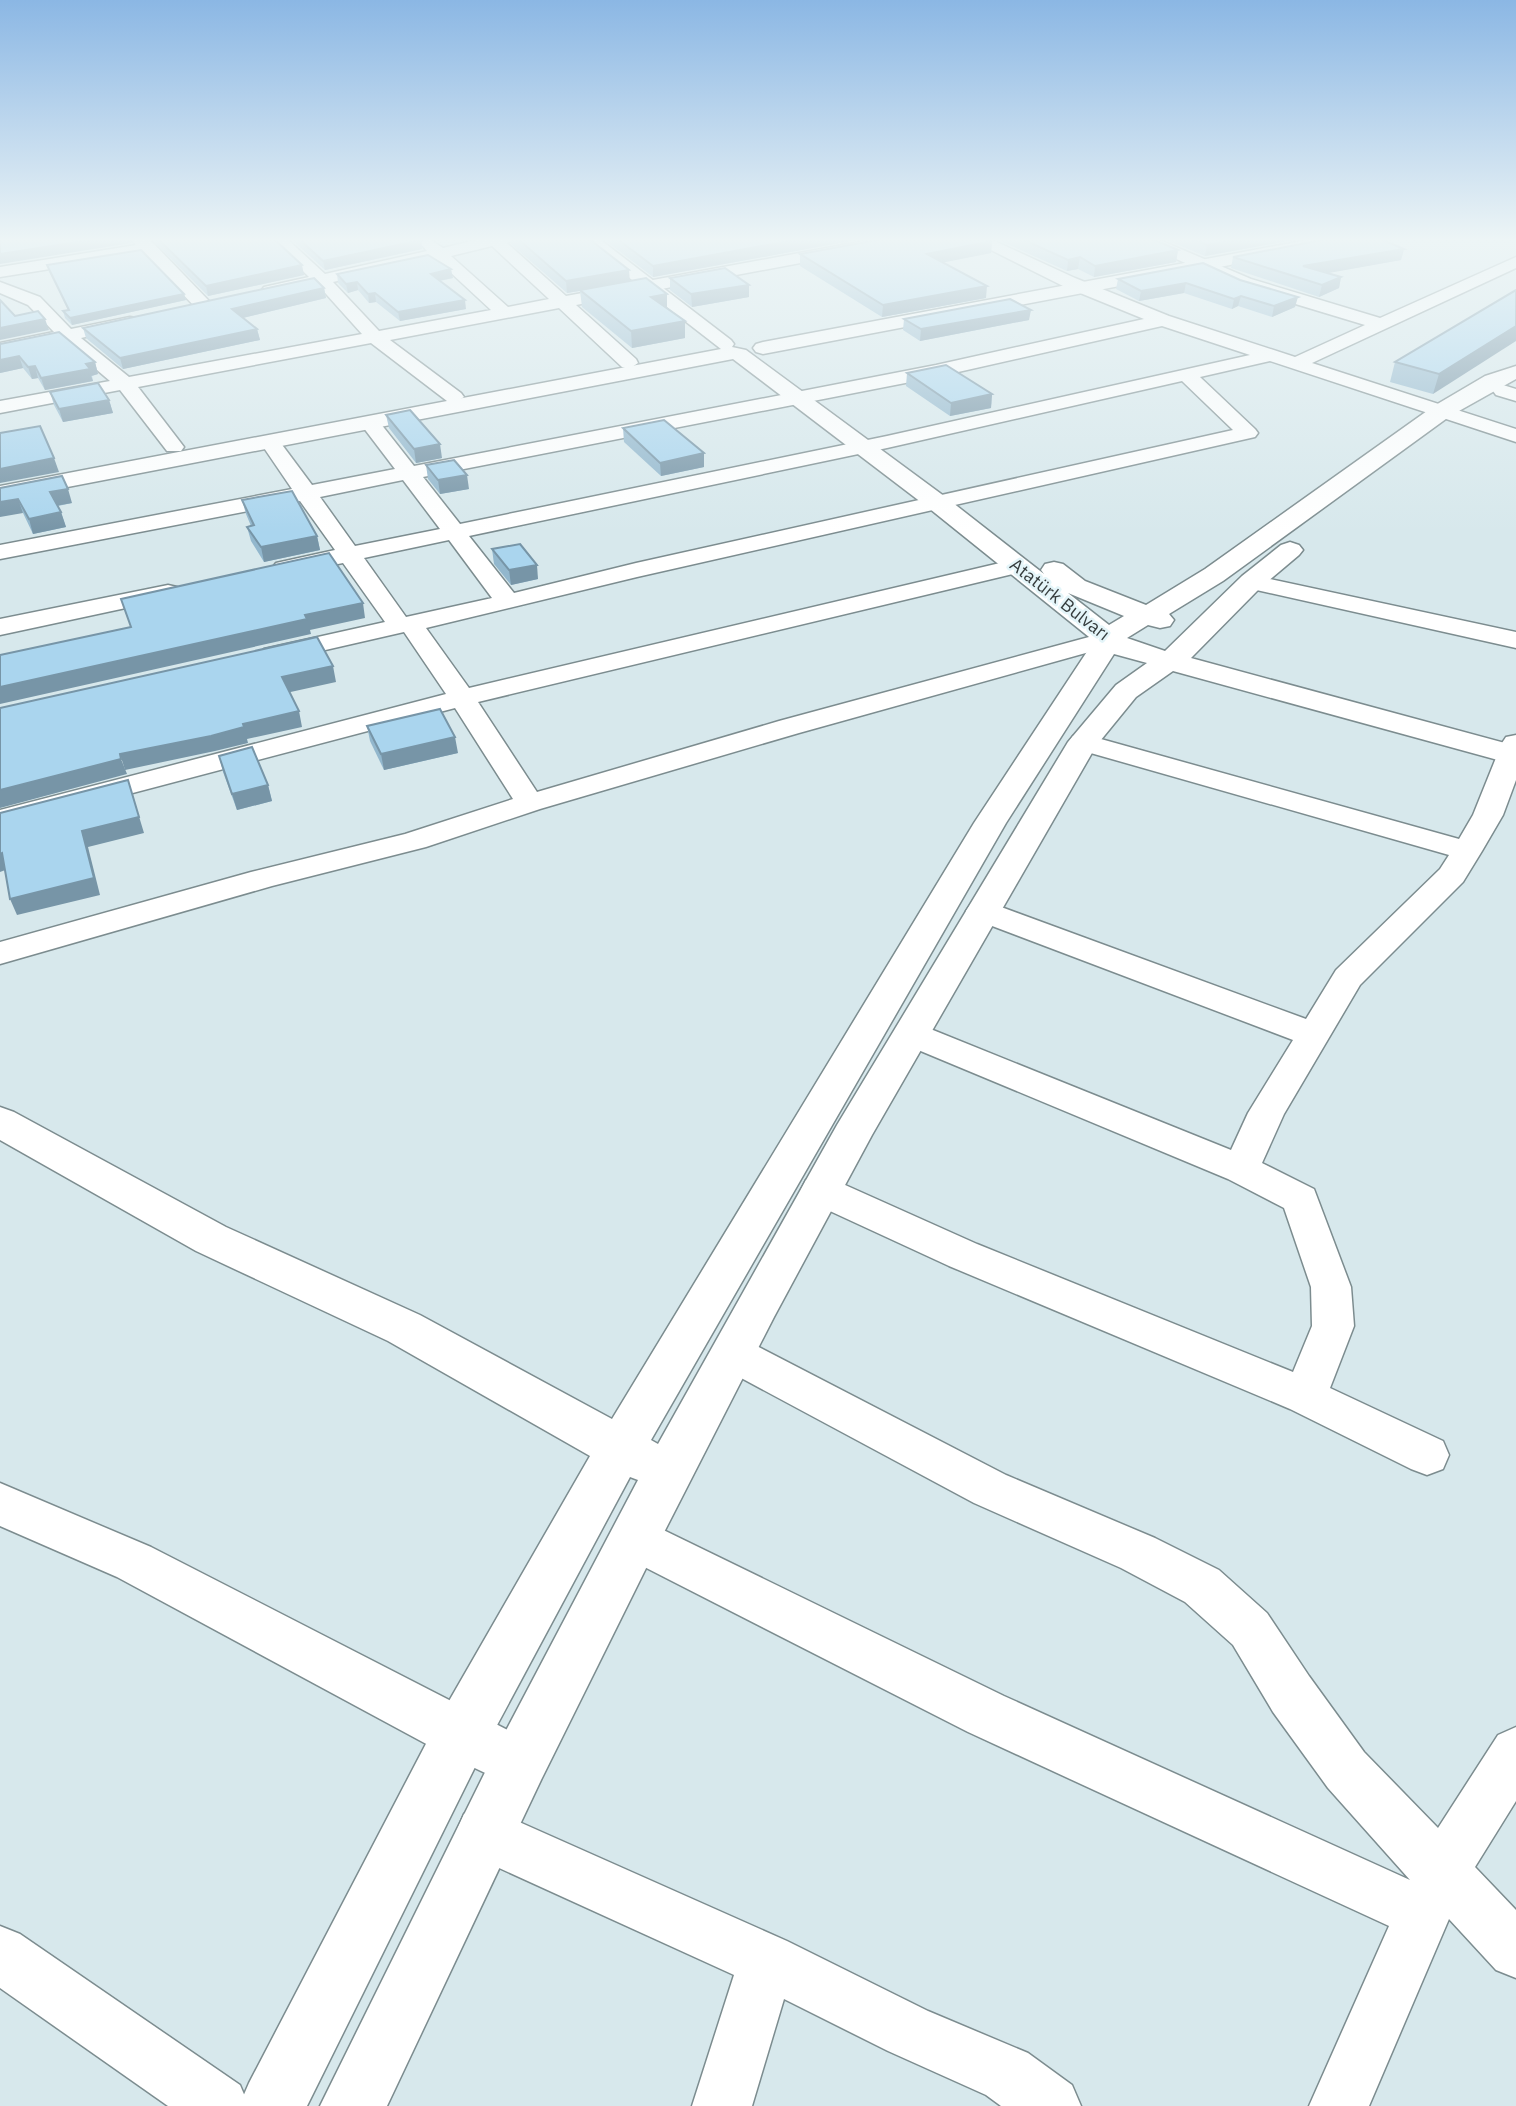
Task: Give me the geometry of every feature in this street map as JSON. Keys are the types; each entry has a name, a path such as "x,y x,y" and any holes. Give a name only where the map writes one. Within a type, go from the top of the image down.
{"main road":[{"name":"Atatürk Bulvarı","path":"729,336 950,502 1076,587 1146,613 1180,650"},
{"path":"0,493 370,423 795,336"},
{"path":"0,479 629,363 742,346"},
{"path":"272,2106 461,1735 620,1449 990,823 1109,639 1146,613 1176,600 1450,415 1513,385"},
{"path":"353,2106 483,1833 633,1538 732,1353 820,1190 1083,742 1126,691 1180,650 1251,582 1450,415"},
{"name":"Atatürk Bulvarı","path":"950,502 1017,566 1109,639 1126,649 1180,650 1515,748"},
{"path":"0,1122 211,1239 404,1328 668,1474"}],"street":[{"path":"0,349 67,336"},
{"path":"68,336 125,384 174,447"},
{"path":"0,407 385,336"},
{"path":"599,336 629,363"},
{"path":"0,552 936,371 1091,336"},
{"path":"1215,336 1516,436"},
{"path":"1297,363 1354,336"},
{"path":"376,338 454,397"},
{"path":"269,571 875,445 1274,355"},
{"path":"246,660 1248,433 1186,375"},
{"path":"370,423 508,602"},
{"path":"270,442 350,554 462,698 530,803"},
{"path":"0,819 462,698 1017,566"},
{"path":"1251,582 1516,639"},
{"path":"0,627 188,588"},
{"path":"0,953 262,879 415,841 530,803 789,727 1109,639"},
{"path":"1083,742 1467,851"},
{"path":"1241,1169 1266,1113 1348,978 1452,875 1489,815 1515,748"},
{"path":"982,911 1314,1035"},
{"path":"911,1034 1241,1169 1300,1199 1331,1287 1333,1326 1305,1396"},
{"path":"820,1190 963,1255 1305,1396 1427,1455"},
{"path":"732,1353 990,1489 1138,1553 1202,1586 1250,1629 1291,1695 1432,1894"},
{"path":"0,1504 134,1562 519,1763"},
{"path":"633,1538 986,1714 1432,1894 1516,1950"},
{"path":"1339,2106 1432,1894 1516,1753"},
{"path":"483,1833 767,1961 908,2031 1007,2074 1051,2106"},
{"path":"0,1954 219,2106"},
{"path":"722,2106 767,1961"}],"building":[{"path":"38,336 64,336 95,362 86,364 90,369 41,378 35,366 28,367 19,356 0,360 0,344"},
{"path":"93,336 223,336 120,358"},
{"path":"1438,336 1500,336 1439,374 1395,362"},
{"path":"946,365 992,394 951,403 907,373"},
{"path":"98,383 109,400 59,409 50,392"},
{"path":"410,410 440,444 414,449 386,415"},
{"path":"664,420 704,453 660,463 623,428"},
{"path":"40,426 54,458 0,469 0,433"},
{"path":"454,460 467,475 438,480 426,465"},
{"path":"62,476 68,489 50,492 61,512 29,519 18,499 0,502 0,488"},
{"path":"292,491 317,536 261,547 247,527 254,525 242,500"},
{"path":"520,544 537,565 509,570 492,549"},
{"path":"329,553 363,603 305,615 307,619 0,687 0,655 131,627 121,599"},
{"path":"317,637 333,666 282,677 299,711 243,724 244,727 211,736 120,754 121,759 0,790 0,708"},
{"path":"440,709 455,737 381,754 367,726"},
{"path":"252,747 268,785 232,794 219,756"},
{"path":"128,780 139,817 82,831 94,878 10,899 2,853 0,854 0,813"}]}
